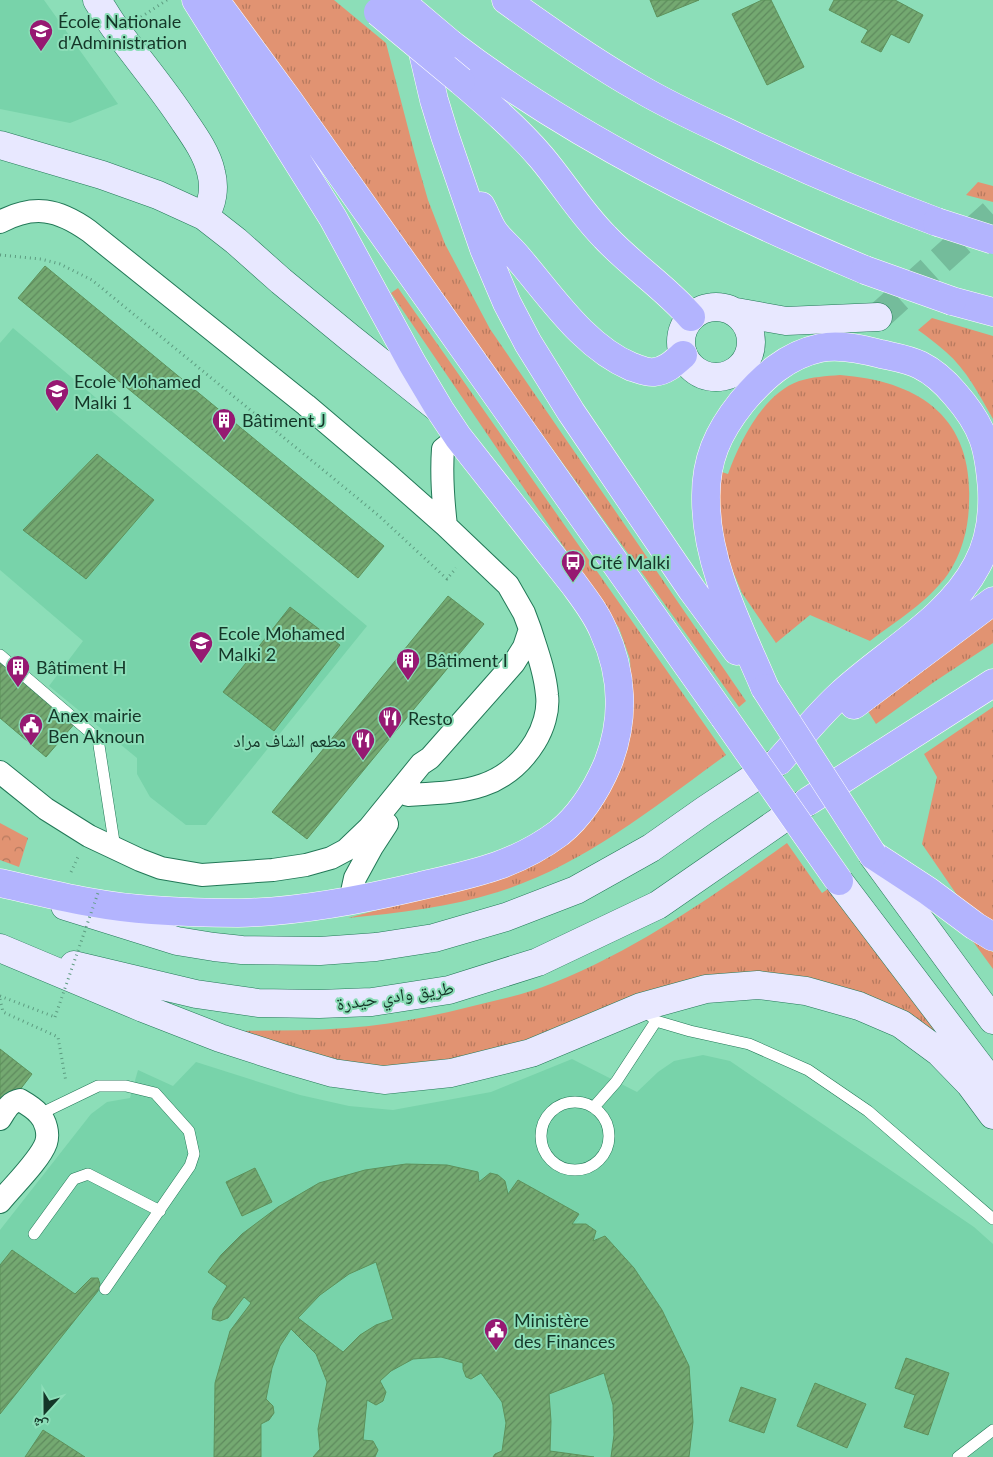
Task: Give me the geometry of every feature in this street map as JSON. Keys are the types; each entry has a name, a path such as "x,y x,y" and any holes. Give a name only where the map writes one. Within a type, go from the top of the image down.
{"highway":[{"path":"0,884 116,907 238,913 278,911 350,901 471,875 500,866 527,854 561,831 594,793 611,756 617,734 620,691 617,670 603,629 591,608 458,437 440,410 333,218 196,0"},
{"path":"214,0 289,101 839,881"},
{"path":"411,0 434,100 445,136 484,249 507,303 528,343 571,412 692,590 765,688 872,855 928,891 993,937"},
{"path":"506,0 580,52 640,89 667,103 800,168 866,196 993,240"},
{"path":"380,4 451,44 526,98 573,127 681,185 790,239 865,270 952,301 993,312"},
{"path":"380,4 461,82 508,122 541,157 603,236 675,298 691,317"},
{"path":"445,136 494,232 590,339 623,363 640,370 653,372 666,369 684,355"},
{"path":"765,688 721,584 707,523 707,473 713,448 751,375 782,364 798,355 822,347 845,347 896,357 918,364 934,373 950,388 968,408 980,428 988,453 992,501 990,528 985,548 967,583 952,601 934,618 839,695 779,761"},
{"path":"779,761 993,601"},
{"path":"806,802 993,682"},
{"path":"806,802 993,691"}],"main road":[{"path":"97,0 116,30 171,101 197,140 206,158 212,173 212,188 211,201 204,216"},
{"path":"0,145 102,174 158,195 204,216 356,343 440,410"},
{"path":"736,312 745,320 750,331 752,343 750,355 751,375 734,373 723,377 711,377 699,373 690,366 684,355 681,347 681,338 684,326 691,317 701,310 713,306 786,321 878,317 848,328 822,347"},
{"path":"0,884 148,933 177,941 214,947 267,951 320,951 376,947 434,938 506,917 576,890 651,848 779,761"},
{"name":"طريق وادي حيدرة","path":"0,947 196,994 258,1003 319,1004 372,1002 449,990 538,962 658,905 806,802"},
{"path":"872,855 993,1020"},
{"path":"839,881 993,1084"},
{"path":"0,947 135,1005 220,1038 332,1073 384,1080 451,1073 531,1053 648,1014 706,989 758,985 806,991 859,1006 901,1024 939,1052 970,1084 993,1115"}],"street":[{"path":"0,222 23,212 36,211 55,213 76,222 306,405 446,526 508,585 524,613 541,662 547,696 546,716 540,734 529,751 514,768 495,782 454,792 408,795"},
{"path":"446,526 442,488 443,450 458,437"},
{"path":"0,772 59,817 89,836 161,868 202,875 273,870 306,865 331,858 346,850 358,840 420,764 430,758 514,663 524,647 530,629"},
{"path":"350,901 355,878 372,847 427,768 430,758"},
{"path":"0,1119 7,1107 14,1101 20,1100 40,1114 46,1124 47,1132 45,1144 32,1164 0,1202"}],"lane":[{"path":"0,655 98,739 115,848"},
{"path":"594,1107 616,1082 648,1014 690,1031 749,1044 808,1070 868,1111 993,1219"},
{"path":"40,1114 98,1086 126,1086 155,1093 189,1131 194,1154 190,1166 105,1289"},
{"path":"578,1102 594,1107 608,1125 608,1145 603,1156 594,1164 572,1170 552,1160 544,1150 541,1139 542,1127 547,1117 555,1108 566,1103 578,1102"},
{"path":"34,1234 74,1179 88,1174 160,1210"},
{"path":"958,1457 993,1430"}],"path":[{"path":"0,255 41,258 60,264 92,280 378,515 447,579 471,551"},
{"path":"0,997 55,1017 99,890"},
{"path":"0,997 4,1012 58,1037 69,1100"}],"shaded area":[{"name":"École Nationale d'Administration","path":"0,0 44,0 118,104 70,123 0,109"},
{"name":"Ecole Mohamed Malki 2","path":"13,328 367,626 206,825 186,825 150,797 137,774 137,758 49,686 83,641 0,570 0,343"},
{"name":"Ministère des Finances","path":"703,1055 730,1061 974,1227 993,1244 993,1457 0,1457 0,1230 91,1114 107,1102 130,1098 138,1070 173,1086 196,1062 300,1095 349,1106 393,1110 491,1092 572,1059 637,1092 658,1072 674,1061"}],"green space":[{"path":"228,0 334,0 386,43 428,200 445,244 490,329 746,701 739,707"},
{"path":"978,182 993,186 993,202 966,195"},
{"path":"398,288 726,755 617,833 560,867 530,880 498,892 443,906 348,918 407,902 562,844 631,685 630,659 619,628 391,293"},
{"path":"932,318 993,336 993,419 960,366 943,349 918,330"},
{"path":"840,375 894,385 917,395 936,409 951,426 962,447 968,472 969,502 966,530 957,558 940,584 911,611 870,641 810,615 776,643 742,593 721,540 719,471 728,474 739,447 754,420 774,396 786,387 799,381"},
{"path":"993,616 993,643 934,682 876,724 866,708"},
{"path":"993,707 993,924 957,895 922,844 937,777 924,754"},
{"path":"0,823 28,838 19,867 0,860"},
{"path":"787,843 822,893 828,889 961,1062 767,978 445,1061 382,1066 346,1063 301,1052 244,1031 320,1030 379,1025 445,1013 535,990 584,969 645,938 703,902"},
{"path":"969,936 993,952 993,969"}],"building":[{"path":"650,0 699,0 657,17"},
{"path":"762,0 771,0 804,67 767,85 732,14"},
{"path":"834,0 895,0 923,15 909,43 891,34 881,52 861,42 868,30 829,10"},
{"name":"Bâtiment J","path":"45,266 384,546 358,578 18,298"},
{"path":"97,454 154,500 86,579 23,530"},
{"name":"Bâtiment I","path":"448,596 484,624 307,839 272,812"},
{"path":"290,607 340,645 274,731 223,692"},
{"name":"Bâtiment H","path":"0,658 76,722 46,757 0,718"},
{"path":"0,1049 32,1074 0,1116"},
{"path":"406,1164 447,1165 478,1172 479,1182 490,1173 498,1175 505,1181 508,1194 518,1180 579,1214 572,1224 586,1224 596,1231 593,1241 605,1236 634,1268 662,1310 689,1366 693,1422 689,1457 611,1457 614,1435 613,1405 604,1373 549,1394 551,1421 550,1451 594,1457 493,1457 502,1451 506,1423 502,1402 481,1373 471,1379 466,1377 463,1363 441,1357 413,1359 391,1371 380,1381 386,1392 383,1401 376,1405 367,1400 363,1440 373,1441 378,1450 375,1457 313,1457 320,1449 318,1429 327,1382 316,1354 291,1329 280,1346 272,1368 266,1399 273,1406 274,1413 269,1420 261,1424 261,1457 214,1457 215,1383 230,1331 251,1303 244,1297 228,1318 220,1321 212,1319 213,1309 227,1286 208,1272 221,1255 242,1234 278,1207 319,1183 365,1170","holes":["376,1262 393,1319 376,1325 360,1335 343,1352 298,1318 320,1295 349,1274"]},
{"path":"255,1168 272,1202 242,1216 226,1182"},
{"path":"12,1250 75,1294 91,1278 98,1278 100,1284 98,1291 0,1414 0,1265"},
{"path":"906,1358 949,1373 928,1435 904,1427 915,1395 895,1388"},
{"path":"815,1383 866,1404 847,1448 797,1426"},
{"path":"741,1387 776,1399 764,1433 729,1421"},
{"path":"43,1430 85,1457 25,1457"}],"tunnel":[{"path":"878,317 993,213"}],"place":[{"name":"École Nationale d'Administration","path":"41,52"},
{"name":"Ecole Mohamed Malki 1","path":"57,412"},
{"name":"Bâtiment J","path":"224,441"},
{"name":"Cité Malki","path":"573,583"},
{"name":"Ecole Mohamed Malki 2","path":"201,664"},
{"name":"Bâtiment I","path":"408,681"},
{"name":"Bâtiment H","path":"18,688"},
{"name":"Resto","path":"390,739"},
{"name":"Anex mairie Ben Aknoun","path":"31,746"},
{"name":"مطعم الشاف مراد","path":"363,761"},
{"name":"Ministère des Finances","path":"496,1351"}]}
